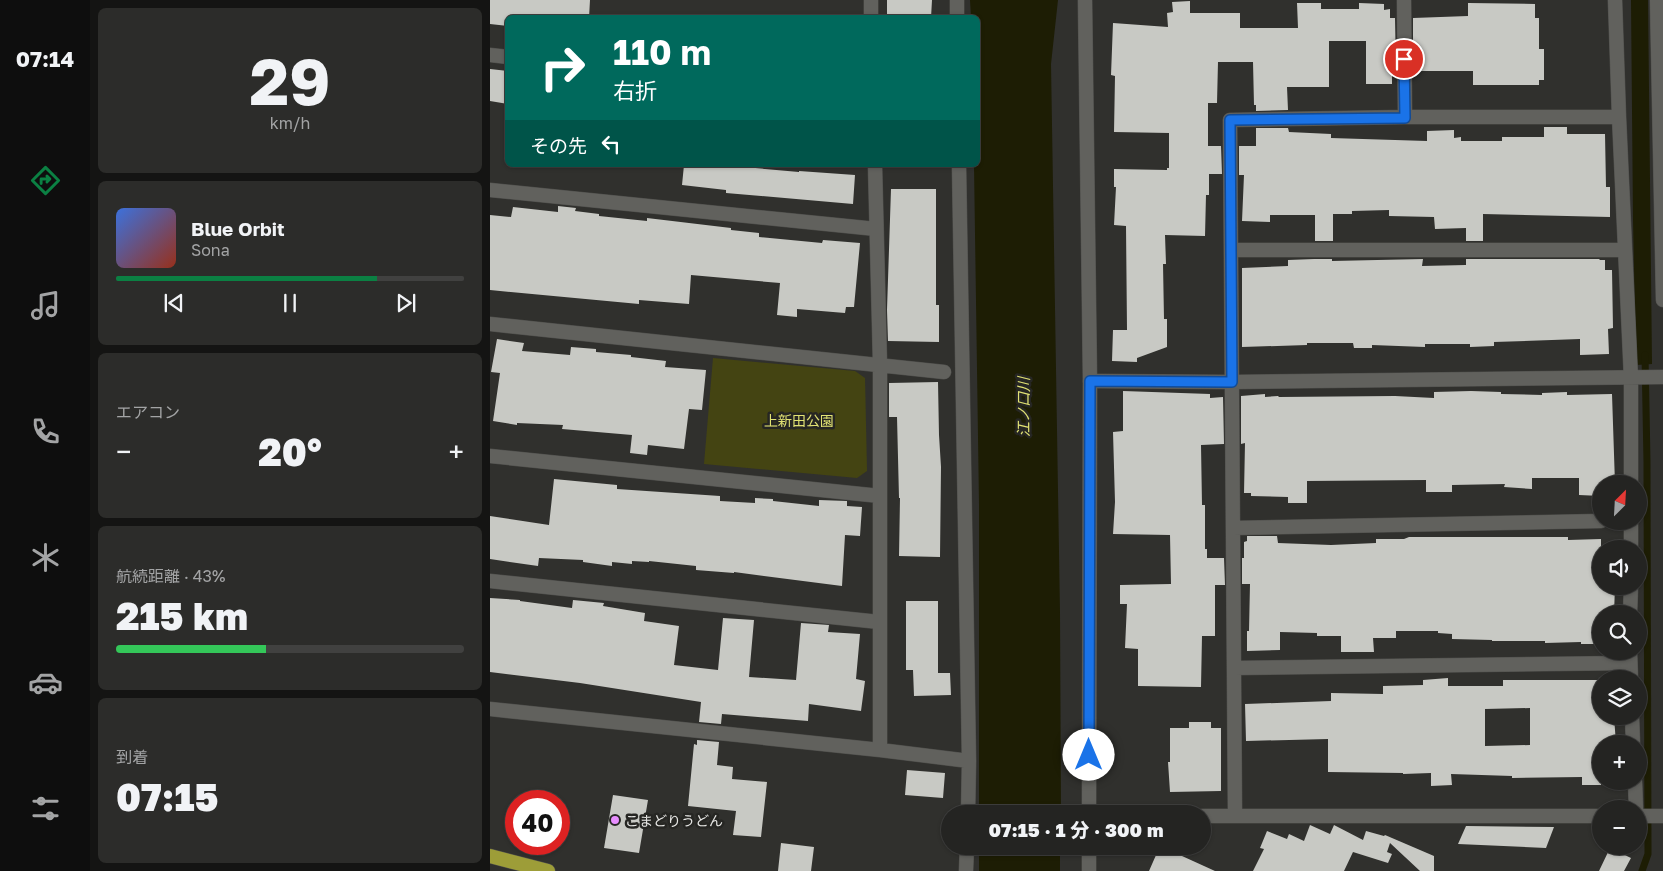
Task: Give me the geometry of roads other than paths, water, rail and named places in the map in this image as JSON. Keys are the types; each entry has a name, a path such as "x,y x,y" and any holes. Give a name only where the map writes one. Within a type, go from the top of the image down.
{"highway":[{"path":"490,856 548,871"}],"street":[{"path":"870,0 871,15"},
{"path":"957,0 957,15"},
{"path":"1085,0 1090,381 1089,805"},
{"path":"1404,0 1405,118"},
{"path":"1615,0 1631,378 1631,475"},
{"path":"1657,0 1661,118 1663,300"},
{"path":"490,55 505,57"},
{"path":"1234,815 1230,120 1619,118"},
{"path":"875,167 880,364 880,750"},
{"path":"959,167 968,805"},
{"path":"490,190 876,229"},
{"path":"1231,250 1625,250"},
{"path":"490,324 944,372"},
{"path":"1090,381 1232,382 1663,377"},
{"path":"490,456 880,496"},
{"path":"1233,528 1592,521"},
{"path":"490,581 880,622"},
{"path":"1234,668 1592,658"},
{"path":"490,709 969,761"},
{"path":"1211,816 1592,816"},
{"path":"1647,816 1663,816"},
{"path":"966,871 967,855"},
{"path":"1089,855 1089,871"}],"water":[{"name":"江ノ口川","path":"970,0 1058,0 1051,64 1060,613 1061,805 979,805 979,504 974,167 980,167 980,15 971,15"},
{"path":"1631,0 1648,0 1652,364 1636,365 1633,219"},
{"path":"979,855 1060,855 1060,871 979,871"}],"waterway":[{"path":"1642,871 1648,854 1645,355"}],"place":[{"name":"こまどりうどん","path":"615,820"}],"park label":[{"name":"上新田公園","path":"799,420"}]}
